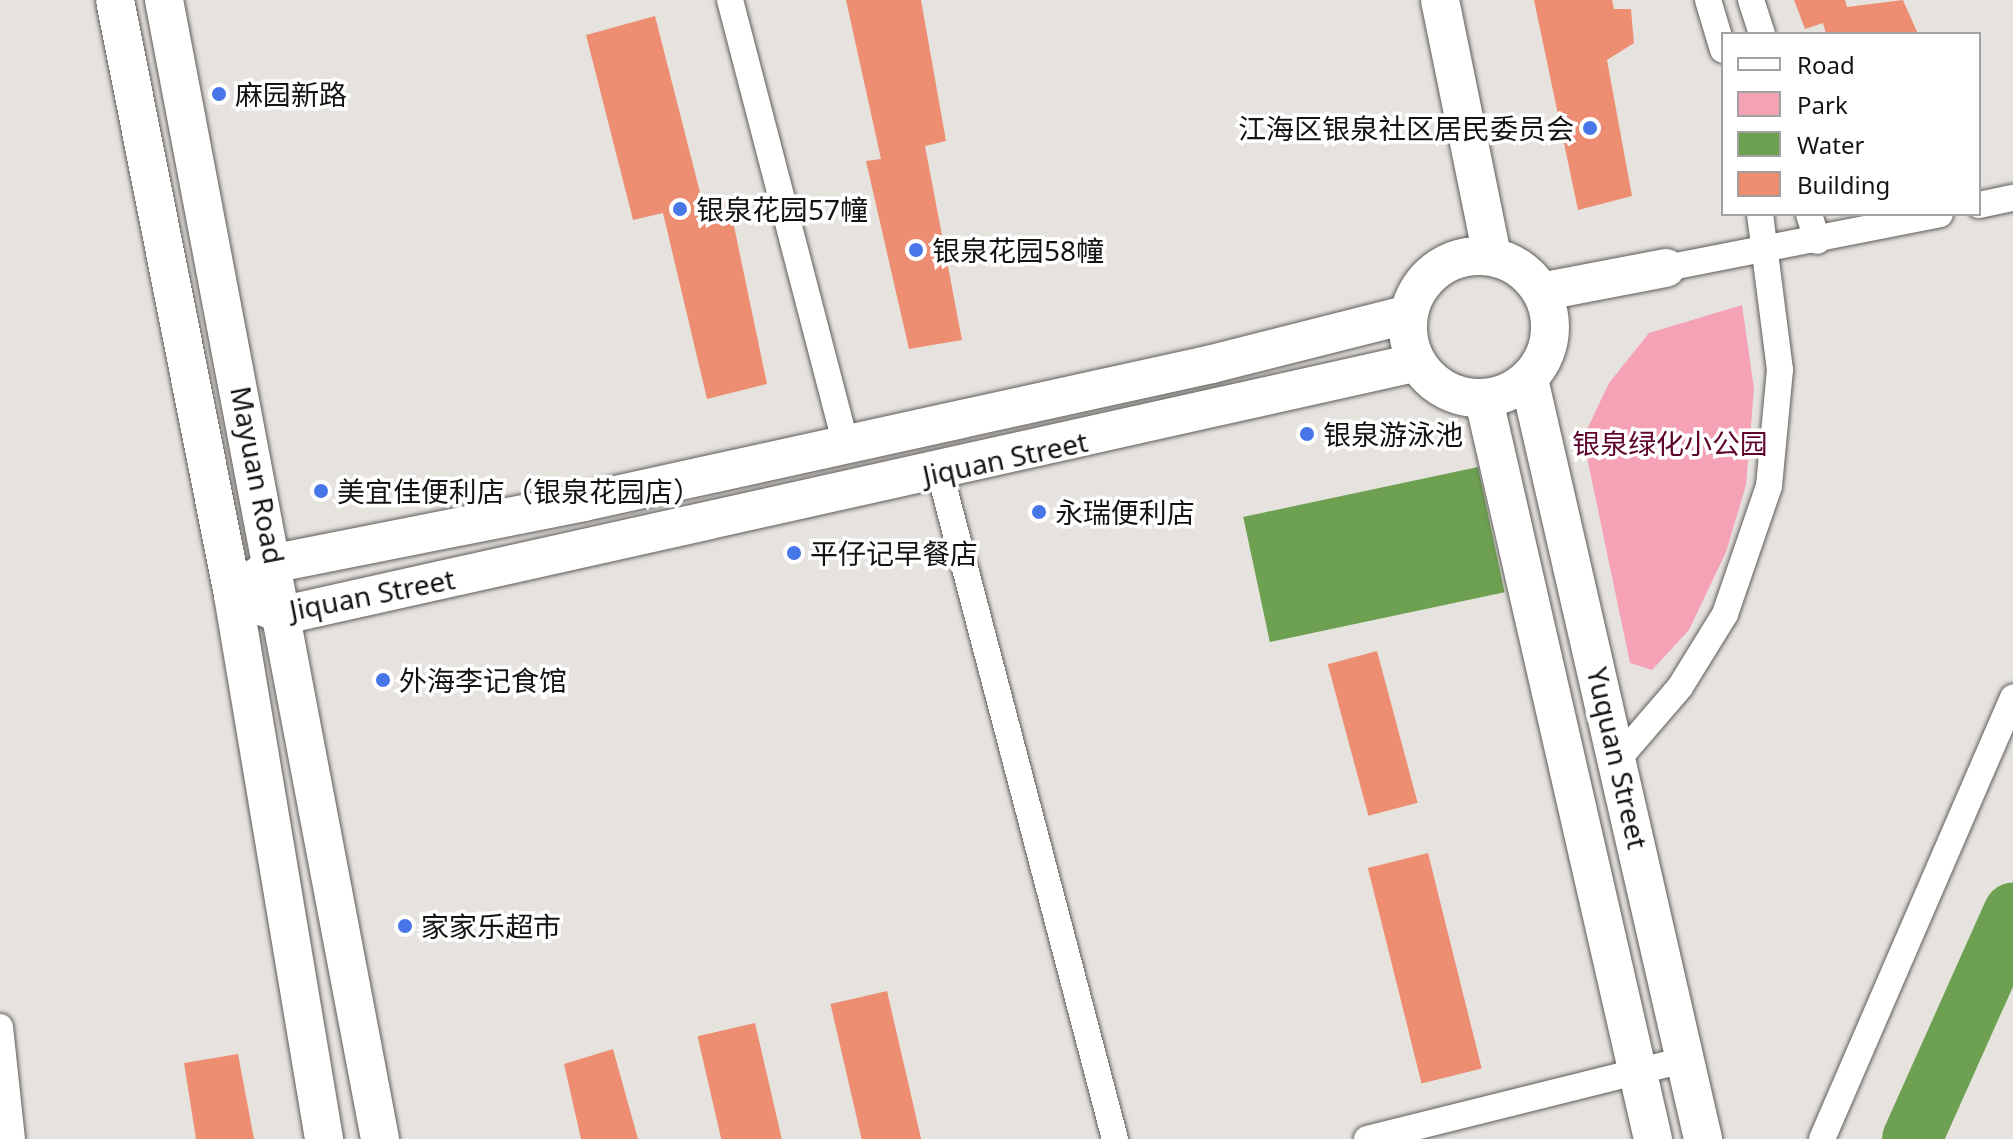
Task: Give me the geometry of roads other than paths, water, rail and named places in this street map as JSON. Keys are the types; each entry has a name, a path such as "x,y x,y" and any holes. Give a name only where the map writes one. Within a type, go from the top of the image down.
{"street":[{"name":"Mayuan Road","path":"115,0 233,595 324,1139"},
{"name":"Mayuan Road","path":"164,0 276,563 380,1139"},
{"path":"730,0 845,443"},
{"path":"1440,0 1492,255"},
{"path":"1708,0 1721,43"},
{"path":"1751,0 1761,32"},
{"path":"1981,205 2013,198"},
{"path":"1619,758 1680,687 1725,614 1769,486 1780,370 1768,250 1760,216"},
{"path":"1810,216 1817,241"},
{"path":"1545,291 1547,350 1529,379 1484,400 1444,392 1414,363 1406,315 1427,275 1459,257 1492,255 1545,291 1817,241 1931,216"},
{"name":"Jiquan Street","path":"233,595 276,563 845,443 1406,315"},
{"name":"Jiquan Street","path":"233,595 284,615 940,473 1414,363"},
{"name":"Yuquan Street","path":"1529,379 1619,758 1703,1139"},
{"name":"Yuquan Street","path":"1484,400 1653,1139"},
{"path":"940,473 1115,1139"},
{"path":"1822,1139 2013,698"},
{"path":"0,1027 12,1139"},
{"path":"1367,1139 1639,1074 1685,1060"}],"water":[{"path":"1478,467 1505,592 1270,642 1243,517"}],"waterway":[{"path":"1912,1139 2013,913"}],"place":[{"name":"麻园新路","path":"219,94"},
{"name":"江海区银泉社区居民委员会","path":"1590,128"},
{"name":"银泉花园57幢","path":"680,209"},
{"name":"银泉花园58幢","path":"916,250"},
{"name":"银泉游泳池","path":"1307,434"},
{"name":"美宜佳便利店（银泉花园店）","path":"321,491"},
{"name":"永瑞便利店","path":"1039,512"},
{"name":"平仔记早餐店","path":"794,553"},
{"name":"外海李记食馆","path":"383,680"},
{"name":"家家乐超市","path":"405,926"}],"park label":[{"name":"银泉绿化小公园","path":"1670,443"}]}
